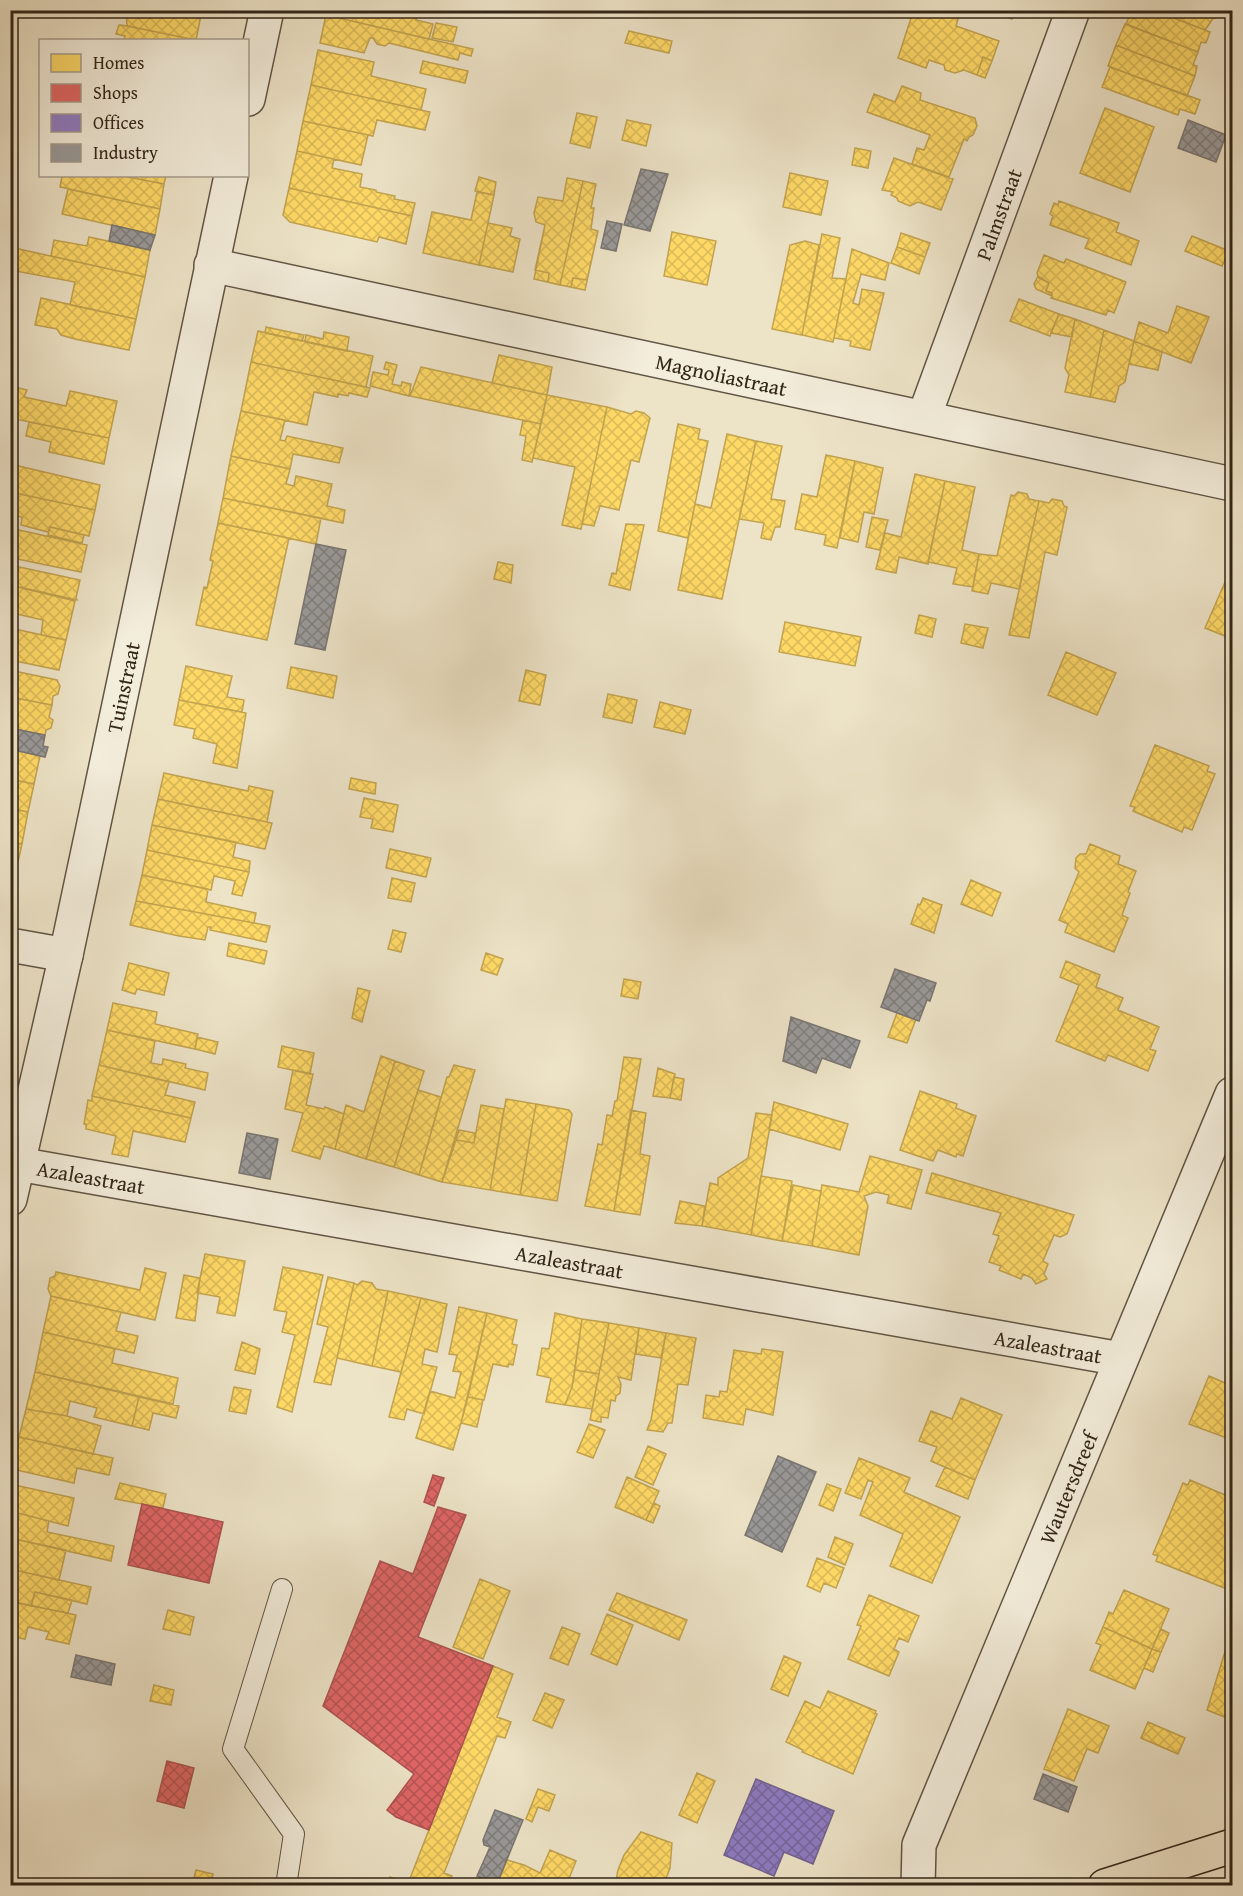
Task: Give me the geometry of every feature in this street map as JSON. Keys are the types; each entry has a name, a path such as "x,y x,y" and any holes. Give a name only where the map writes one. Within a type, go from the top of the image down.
{"main road":[{"path":"1105,1886 1144,1880 1233,1846"}],"street":[{"path":"249,94 267,10"},
{"name":"Palmstraat","path":"924,417 1073,10"},
{"name":"Tuinstraat","path":"10,1199 66,956 231,177"},
{"name":"Magnoliastraat","path":"211,265 1233,484"},
{"path":"10,945 66,956"},
{"name":"Wautersdreef","path":"918,1886 919,1845 1233,1094"},
{"name":"Azaleastraat","path":"18,1164 1121,1359"}],"lane":[{"path":"282,1589 233,1749 294,1834 286,1886"}],"building: Homes":[{"path":"126,10 202,10 196,39 127,26"},
{"path":"327,10 397,10 417,15 416,20 433,24 429,39 326,15"},
{"path":"905,10 945,10 959,16 956,26 999,41 992,61 983,57 977,75 964,70 955,73 945,70 944,65 929,60 926,68 898,58 911,18 903,16"},
{"path":"995,10 1015,10 1012,19 994,13"},
{"path":"1132,10 1153,10 1210,32 1206,43 1201,42 1198,52 1126,24"},
{"path":"1153,10 1218,10 1216,18 1214,17 1205,30"},
{"path":"326,15 473,49 471,56 460,53 458,60 389,43 385,46 377,44 373,38 370,38 364,53 320,43"},
{"path":"436,23 457,27 453,42 432,38"},
{"path":"1125,24 1198,52 1193,65 1197,66 1195,76 1116,45"},
{"path":"119,25 191,39 124,39 125,36 116,34"},
{"path":"629,31 672,41 669,53 625,43"},
{"path":"1116,45 1195,76 1187,96 1108,66"},
{"path":"318,50 374,62 371,76 426,89 421,110 311,85"},
{"path":"983,57 992,61 985,78 977,75"},
{"path":"423,61 468,71 465,83 420,73"},
{"path":"1110,67 1200,100 1195,114 1180,109 1178,115 1102,87"},
{"path":"311,85 430,112 425,130 377,120 373,136 303,121"},
{"path":"902,86 921,93 920,100 975,118 977,126 967,141 964,139 949,177 912,164 917,148 924,150 930,135 867,112 874,94 895,102"},
{"path":"1105,108 1154,127 1130,192 1080,173"},
{"path":"577,113 597,117 590,148 570,143"},
{"path":"627,120 651,125 646,146 622,140"},
{"path":"303,121 368,135 361,165 297,151"},
{"path":"855,148 871,151 868,168 852,165"},
{"path":"297,151 334,159 332,168 362,174 360,187 395,196 394,199 415,203 412,216 289,188"},
{"path":"894,158 953,179 941,210 918,202 910,206 898,201 891,195 893,192 882,190"},
{"path":"790,173 828,181 821,215 783,207"},
{"path":"62,177 128,177 164,184 160,209 60,187"},
{"path":"128,177 166,177 164,184"},
{"path":"479,177 496,182 494,195 475,191"},
{"path":"567,178 583,181 560,285 534,279 545,225 536,222 534,213 538,197 563,201"},
{"path":"567,178 583,181 560,285 548,282 549,273 535,270 545,225 536,222 534,213 538,197 563,201"},
{"path":"583,181 596,184 591,208 594,208 591,229 598,231 585,290 560,285"},
{"path":"583,181 596,184 591,208 594,208 591,229 598,231 587,280 573,278 571,287 560,285"},
{"path":"289,188 412,216 406,244 379,237 377,242 290,222 283,215"},
{"path":"68,189 160,209 155,235 62,214"},
{"path":"477,192 494,195 479,265 423,253 432,212 471,220"},
{"path":"1059,201 1119,223 1116,232 1139,241 1131,265 1085,248 1089,239 1050,225 1053,216 1050,214 1054,203 1058,205"},
{"path":"488,223 512,228 510,236 520,239 513,272 479,265"},
{"path":"672,232 716,241 707,285 664,276"},
{"path":"901,233 930,243 925,257 897,247"},
{"path":"822,234 840,238 832,278 846,279 833,342 802,335"},
{"path":"1192,236 1229,251 1222,266 1185,251"},
{"path":"89,237 150,250 145,277 51,256 54,240 87,246"},
{"path":"805,241 819,245 802,335 772,329 790,245"},
{"path":"10,247 145,277 136,319 70,305 75,282 10,270"},
{"path":"897,247 925,257 919,274 891,263"},
{"path":"852,249 889,263 885,280 861,274 853,303 859,305 862,289 884,293 870,350 850,346 851,341 834,338"},
{"path":"1044,255 1064,263 1066,259 1126,282 1114,313 1108,310 1106,315 1051,298 1052,293 1046,291 1049,283 1039,278 1037,273"},
{"path":"1038,276 1049,283 1046,291 1052,293 1052,296 1036,289 1034,284"},
{"path":"41,298 136,319 129,350 75,339 61,335 57,329 35,325"},
{"path":"1019,299 1059,314 1050,336 1010,321"},
{"path":"1177,306 1209,317 1191,363 1134,341 1139,322 1168,333"},
{"path":"1059,314 1075,319 1072,337 1051,333"},
{"path":"1075,319 1104,330 1090,397 1065,392 1069,375 1065,368"},
{"path":"266,327 304,335 302,341 265,333"},
{"path":"1104,330 1134,341 1125,382 1119,386 1115,402 1090,397"},
{"path":"258,331 373,356 366,387 251,362"},
{"path":"324,332 349,337 347,351 305,342 306,335 323,339"},
{"path":"1134,341 1162,352 1158,370 1129,364"},
{"path":"499,355 552,367 547,395 492,383"},
{"path":"251,362 370,388 367,397 349,393 348,396 338,394 338,397 314,392 307,425 241,411"},
{"path":"386,362 397,365 392,384 401,386 402,382 411,384 409,396 370,386 373,372 388,375 389,370 384,369"},
{"path":"421,367 547,395 541,424 410,396"},
{"path":"10,386 27,390 24,397 66,406 70,391 117,401 109,438 10,418"},
{"path":"547,395 607,407 581,529 562,525 575,467 533,458"},
{"path":"607,407 631,414 636,411 644,413 650,418 639,462 631,460 619,510 600,506 594,526 582,524"},
{"path":"241,411 285,420 280,440 285,441 287,436 343,448 339,463 293,454 290,469 231,456"},
{"path":"523,420 541,424 532,462 522,460 526,436 520,435"},
{"path":"29,422 109,438 104,464 49,452 51,442 26,436"},
{"path":"678,424 700,429 698,439 708,441 688,538 658,531"},
{"path":"727,434 756,441 722,599 678,590 695,504 711,508"},
{"path":"756,441 782,446 771,499 785,501 780,527 775,527 771,540 761,538 764,523 739,519"},
{"path":"826,455 855,461 837,548 824,545 826,535 795,529 802,494 817,497"},
{"path":"231,456 290,469 286,484 294,486 296,476 332,484 327,506 345,510 343,523 223,498"},
{"path":"855,461 883,468 874,514 864,512 858,542 840,538"},
{"path":"10,464 100,485 95,510 10,492"},
{"path":"915,474 945,481 928,564 899,557 896,573 876,569 885,533 901,537"},
{"path":"945,481 975,487 962,550 979,554 973,587 953,584 957,568 928,562"},
{"path":"10,492 95,510 89,536 50,527 48,532 21,525 22,517 10,515"},
{"path":"1018,492 1027,494 1029,499 1039,501 1019,589 991,583 988,594 972,591 979,554 997,556 1011,495 1014,496"},
{"path":"223,498 321,518 316,544 218,523"},
{"path":"1052,499 1062,501 1067,507 1057,555 1045,552 1029,638 1009,635 1039,501 1049,503"},
{"path":"872,517 888,520 880,550 866,547"},
{"path":"218,523 289,538 267,640 196,625 204,587 207,588 213,561 210,560"},
{"path":"626,524 644,525 630,590 609,585 612,573 616,574"},
{"path":"50,527 84,535 82,543 48,535"},
{"path":"10,528 87,545 81,572 12,558 15,543 10,542"},
{"path":"498,562 513,565 511,583 494,579"},
{"path":"10,565 80,580 77,600 10,585"},
{"path":"1232,566 1232,639 1205,628"},
{"path":"10,585 75,601 66,640 41,635 43,620 12,613 15,602 10,600"},
{"path":"919,615 936,619 932,637 915,633"},
{"path":"785,622 861,637 855,666 779,652"},
{"path":"965,624 988,628 983,648 961,643"},
{"path":"10,628 66,640 59,670 10,660"},
{"path":"1066,652 1116,673 1097,715 1048,695"},
{"path":"186,666 232,676 227,697 244,700 242,712 179,700"},
{"path":"291,667 337,676 333,698 287,688"},
{"path":"526,670 546,675 540,705 519,701"},
{"path":"14,671 57,680 60,686 58,694 53,696 52,705 10,697 10,683"},
{"path":"608,694 637,700 632,723 603,717"},
{"path":"10,697 52,705 49,717 53,720 51,728 46,730 45,735 10,728"},
{"path":"179,700 246,713 237,768 213,763 217,744 193,738 195,729 174,725"},
{"path":"660,702 691,710 685,734 654,727"},
{"path":"1155,745 1209,766 1207,771 1215,774 1192,830 1184,827 1182,832 1133,811 1135,807 1130,806"},
{"path":"10,749 40,756 34,784 10,779"},
{"path":"164,773 248,791 249,786 273,791 267,822 158,799"},
{"path":"351,778 376,783 375,794 349,789"},
{"path":"10,779 34,784 28,812 10,808"},
{"path":"364,798 398,805 393,832 371,828 373,819 360,817"},
{"path":"158,799 272,823 265,849 152,825"},
{"path":"10,808 28,812 22,844 10,842"},
{"path":"152,825 236,842 233,857 250,861 249,872 147,850"},
{"path":"10,842 22,844 16,871 10,870"},
{"path":"1090,844 1120,856 1118,864 1136,871 1122,915 1128,918 1114,952 1065,932 1068,924 1059,920 1079,872 1075,868 1076,858 1080,854 1086,854"},
{"path":"390,849 431,858 426,877 386,868"},
{"path":"147,850 249,872 242,896 232,894 235,881 214,876 211,890 142,875"},
{"path":"10,870 16,871 10,895"},
{"path":"142,875 208,889 206,902 256,913 254,923 136,901"},
{"path":"392,878 415,883 411,902 388,898"},
{"path":"971,880 1001,893 992,916 961,904"},
{"path":"923,898 942,905 934,933 911,924 918,904 920,905"},
{"path":"136,901 270,926 266,942 210,930 211,927 208,927 205,940 130,925"},
{"path":"393,930 406,933 401,952 388,949"},
{"path":"229,943 267,951 264,964 227,956"},
{"path":"486,953 503,959 497,975 481,970"},
{"path":"1066,961 1100,975 1096,987 1123,998 1118,1010 1159,1027 1150,1049 1156,1051 1148,1071 1108,1055 1105,1061 1056,1041 1079,985 1060,977"},
{"path":"129,963 169,973 164,995 137,989 135,994 122,990"},
{"path":"624,979 641,982 638,999 621,996"},
{"path":"358,988 370,991 362,1022 352,1018"},
{"path":"113,1003 157,1012 155,1024 198,1034 195,1049 107,1030"},
{"path":"897,1013 916,1019 907,1043 888,1037"},
{"path":"107,1030 155,1041 151,1063 162,1065 163,1059 186,1064 185,1068 208,1073 205,1090 99,1065"},
{"path":"197,1037 218,1042 215,1054 195,1049"},
{"path":"282,1046 314,1053 310,1074 278,1067"},
{"path":"381,1056 395,1061 366,1159 335,1149 346,1105 364,1112"},
{"path":"624,1057 641,1059 614,1211 585,1206 598,1144 602,1145 607,1115 612,1116 615,1101 617,1101"},
{"path":"395,1061 424,1071 394,1167 366,1159"},
{"path":"99,1065 169,1082 165,1095 195,1102 191,1118 92,1096"},
{"path":"454,1065 475,1070 442,1182 419,1175 447,1077"},
{"path":"658,1068 675,1074 670,1098 653,1096"},
{"path":"293,1070 313,1074 306,1105 324,1109 325,1107 344,1114 335,1149 324,1146 320,1159 292,1151 303,1113 285,1109"},
{"path":"674,1077 684,1079 681,1100 670,1098"},
{"path":"418,1090 441,1097 419,1175 394,1167"},
{"path":"920,1091 957,1104 956,1108 976,1116 963,1156 957,1154 956,1157 938,1150 933,1161 900,1150"},
{"path":"92,1096 191,1118 185,1142 133,1131 128,1157 112,1154 116,1136 86,1129 86,1124 84,1124 88,1100 92,1101"},
{"path":"506,1099 536,1104 520,1195 490,1190"},
{"path":"774,1102 848,1124 840,1150 769,1129"},
{"path":"536,1104 569,1110 572,1114 557,1201 520,1195"},
{"path":"481,1105 504,1109 490,1190 442,1182 456,1140 474,1143"},
{"path":"631,1110 646,1113 640,1154 650,1156 640,1215 614,1211"},
{"path":"756,1113 772,1115 751,1235 702,1226 710,1183 718,1185 718,1178 748,1158"},
{"path":"459,1130 475,1133 474,1143 456,1140"},
{"path":"870,1156 922,1170 911,1209 887,1203 889,1195 876,1192 864,1196 868,1206 859,1255 812,1246 822,1185 859,1192"},
{"path":"932,1173 1074,1215 1067,1234 1060,1237 1054,1235 1043,1261 1048,1264 1044,1274 1047,1279 1036,1284 1032,1278 1023,1274 1021,1279 999,1270 1001,1266 989,1262 999,1236 993,1234 1001,1213 926,1193"},
{"path":"761,1176 792,1181 782,1241 751,1235"},
{"path":"793,1185 821,1191 812,1246 782,1241"},
{"path":"680,1201 705,1206 702,1226 675,1223"},
{"path":"205,1254 245,1261 235,1316 217,1313 220,1297 197,1293"},
{"path":"283,1267 323,1275 292,1412 277,1407 295,1335 282,1332 287,1312 274,1310"},
{"path":"145,1268 166,1273 155,1320 51,1296 48,1289 50,1278 55,1276 56,1272 140,1290"},
{"path":"184,1275 200,1278 195,1321 176,1318"},
{"path":"328,1277 354,1283 331,1385 314,1382 328,1327 317,1324"},
{"path":"362,1281 372,1283 376,1289 388,1291 372,1366 337,1358 354,1283 357,1285"},
{"path":"388,1291 421,1298 401,1372 372,1366"},
{"path":"51,1296 121,1312 116,1331 138,1336 134,1353 43,1332"},
{"path":"421,1298 447,1304 437,1352 425,1349 422,1364 437,1367 424,1414 407,1409 404,1420 389,1417"},
{"path":"459,1307 487,1313 453,1450 416,1438 430,1391 455,1398 461,1372 453,1371 457,1355 449,1354"},
{"path":"487,1313 517,1320 512,1344 517,1345 513,1365 509,1364 508,1367 493,1364 484,1400 468,1397"},
{"path":"555,1313 582,1319 572,1387 565,1405 546,1402 551,1378 537,1375 542,1348 549,1349"},
{"path":"582,1319 609,1323 599,1374 575,1370"},
{"path":"609,1323 639,1328 631,1380 618,1377 621,1384 620,1393 616,1396 615,1401 611,1400 608,1418 601,1417 601,1422 590,1420"},
{"path":"639,1328 666,1333 661,1358 636,1354"},
{"path":"43,1332 115,1349 112,1363 178,1378 173,1404 35,1372"},
{"path":"666,1333 696,1338 688,1385 678,1384 672,1423 668,1423 663,1432 647,1430 651,1420"},
{"path":"242,1342 260,1349 255,1374 235,1370"},
{"path":"762,1349 783,1352 773,1415 746,1409 743,1425 703,1418 706,1395 719,1397 720,1391 727,1392 734,1350 761,1354"},
{"path":"575,1370 599,1374 592,1409 565,1405"},
{"path":"35,1372 139,1397 132,1426 94,1417 97,1408 70,1401 67,1416 26,1409"},
{"path":"1209,1376 1232,1386 1232,1440 1189,1424"},
{"path":"234,1387 251,1390 246,1414 229,1411"},
{"path":"139,1397 179,1406 176,1418 153,1413 149,1430 132,1426"},
{"path":"468,1397 483,1400 477,1427 461,1423"},
{"path":"961,1398 1002,1415 975,1480 931,1461 937,1447 919,1441 931,1411 952,1419"},
{"path":"26,1409 67,1416 101,1426 93,1454 19,1437"},
{"path":"589,1424 605,1430 593,1458 577,1452"},
{"path":"19,1437 113,1458 109,1475 77,1468 74,1483 12,1469"},
{"path":"648,1446 666,1454 653,1485 635,1477"},
{"path":"859,1458 910,1478 904,1492 960,1517 932,1583 890,1566 903,1534 860,1515 873,1482 868,1480 861,1499 845,1493"},
{"path":"945,1467 975,1480 968,1499 936,1486"},
{"path":"627,1477 659,1491 646,1520 615,1507"},
{"path":"1190,1480 1232,1498 1232,1576 1227,1589 1156,1561 1158,1556 1153,1554 1183,1483 1188,1485"},
{"path":"120,1483 166,1494 163,1508 115,1499"},
{"path":"10,1484 74,1498 68,1526 10,1511"},
{"path":"827,1484 841,1489 833,1511 819,1505"},
{"path":"654,1503 660,1506 653,1523 646,1520"},
{"path":"10,1511 49,1521 47,1532 114,1546 111,1561 10,1538"},
{"path":"835,1537 853,1544 845,1565 828,1557"},
{"path":"10,1538 66,1550 59,1580 10,1569"},
{"path":"817,1558 844,1568 836,1588 824,1583 820,1592 807,1586"},
{"path":"10,1569 91,1587 87,1604 35,1592 31,1606 10,1601"},
{"path":"480,1579 510,1591 483,1659 453,1647"},
{"path":"1124,1590 1169,1609 1152,1649 1103,1627 1109,1612 1113,1614"},
{"path":"35,1592 72,1600 68,1613 31,1606"},
{"path":"617,1593 687,1620 679,1640 609,1610"},
{"path":"869,1595 919,1616 908,1642 899,1638 894,1649 899,1652 889,1676 848,1659 861,1626 857,1625"},
{"path":"10,1601 76,1615 69,1644 46,1639 49,1632 28,1627 25,1639 10,1636"},
{"path":"168,1610 194,1617 190,1635 163,1629"},
{"path":"607,1614 633,1625 617,1665 591,1654"},
{"path":"562,1627 580,1634 568,1665 550,1658"},
{"path":"1103,1627 1152,1649 1135,1689 1090,1670 1101,1645 1096,1643"},
{"path":"1161,1629 1169,1633 1161,1652 1152,1649"},
{"path":"1232,1629 1232,1720 1207,1710"},
{"path":"1152,1649 1161,1652 1153,1672 1144,1668"},
{"path":"784,1656 801,1663 788,1696 771,1689"},
{"path":"493,1666 513,1674 497,1717 511,1722 505,1738 497,1736 444,1873 452,1876 448,1886 407,1886"},
{"path":"154,1685 174,1690 171,1705 150,1701"},
{"path":"828,1691 876,1711 877,1714 853,1774 802,1752 803,1750 786,1742 805,1701 820,1708"},
{"path":"545,1693 564,1700 552,1728 533,1720"},
{"path":"1068,1709 1109,1726 1098,1753 1087,1749 1074,1781 1044,1769"},
{"path":"1148,1722 1185,1738 1178,1754 1141,1738"},
{"path":"697,1773 715,1781 697,1823 679,1815"},
{"path":"538,1789 555,1795 549,1811 538,1807 532,1822 526,1819"},
{"path":"641,1832 672,1843 670,1868 664,1884 663,1886 615,1886 624,1855"},
{"path":"550,1850 576,1861 566,1886 496,1886 507,1860 540,1873"},
{"path":"196,1870 213,1874 210,1886 192,1886"},
{"path":"390,1877 408,1884 407,1886 387,1886"},
{"path":"165,1880 187,1886 163,1886"}],"building: Shops":[{"path":"433,1475 444,1478 434,1506 424,1502"},
{"path":"142,1504 223,1522 209,1583 128,1565"},
{"path":"438,1507 466,1515 418,1637 493,1666 429,1830 396,1817 387,1810 414,1774 323,1706 380,1561 413,1574"},
{"path":"167,1761 194,1768 184,1808 157,1801"}],"building: Offices":[{"path":"756,1779 834,1811 813,1864 784,1852 774,1876 724,1855"}],"building: Industry":[{"path":"1188,120 1226,135 1216,162 1178,148"},
{"path":"641,169 668,174 650,231 624,225"},
{"path":"607,221 622,224 616,251 601,248"},
{"path":"112,225 155,235 150,250 109,241"},
{"path":"316,544 346,550 325,650 295,644"},
{"path":"10,728 45,735 43,746 48,747 45,757 10,749"},
{"path":"895,969 936,983 930,1001 927,1000 919,1021 881,1007"},
{"path":"791,1017 860,1041 850,1068 822,1058 816,1073 783,1061"},
{"path":"247,1133 278,1139 270,1179 239,1173"},
{"path":"778,1456 816,1472 782,1552 745,1535"},
{"path":"76,1655 115,1664 111,1685 71,1677"},
{"path":"1043,1774 1077,1787 1068,1812 1034,1799"},
{"path":"495,1810 523,1820 497,1884 477,1876 490,1847 484,1845 483,1840"}]}
